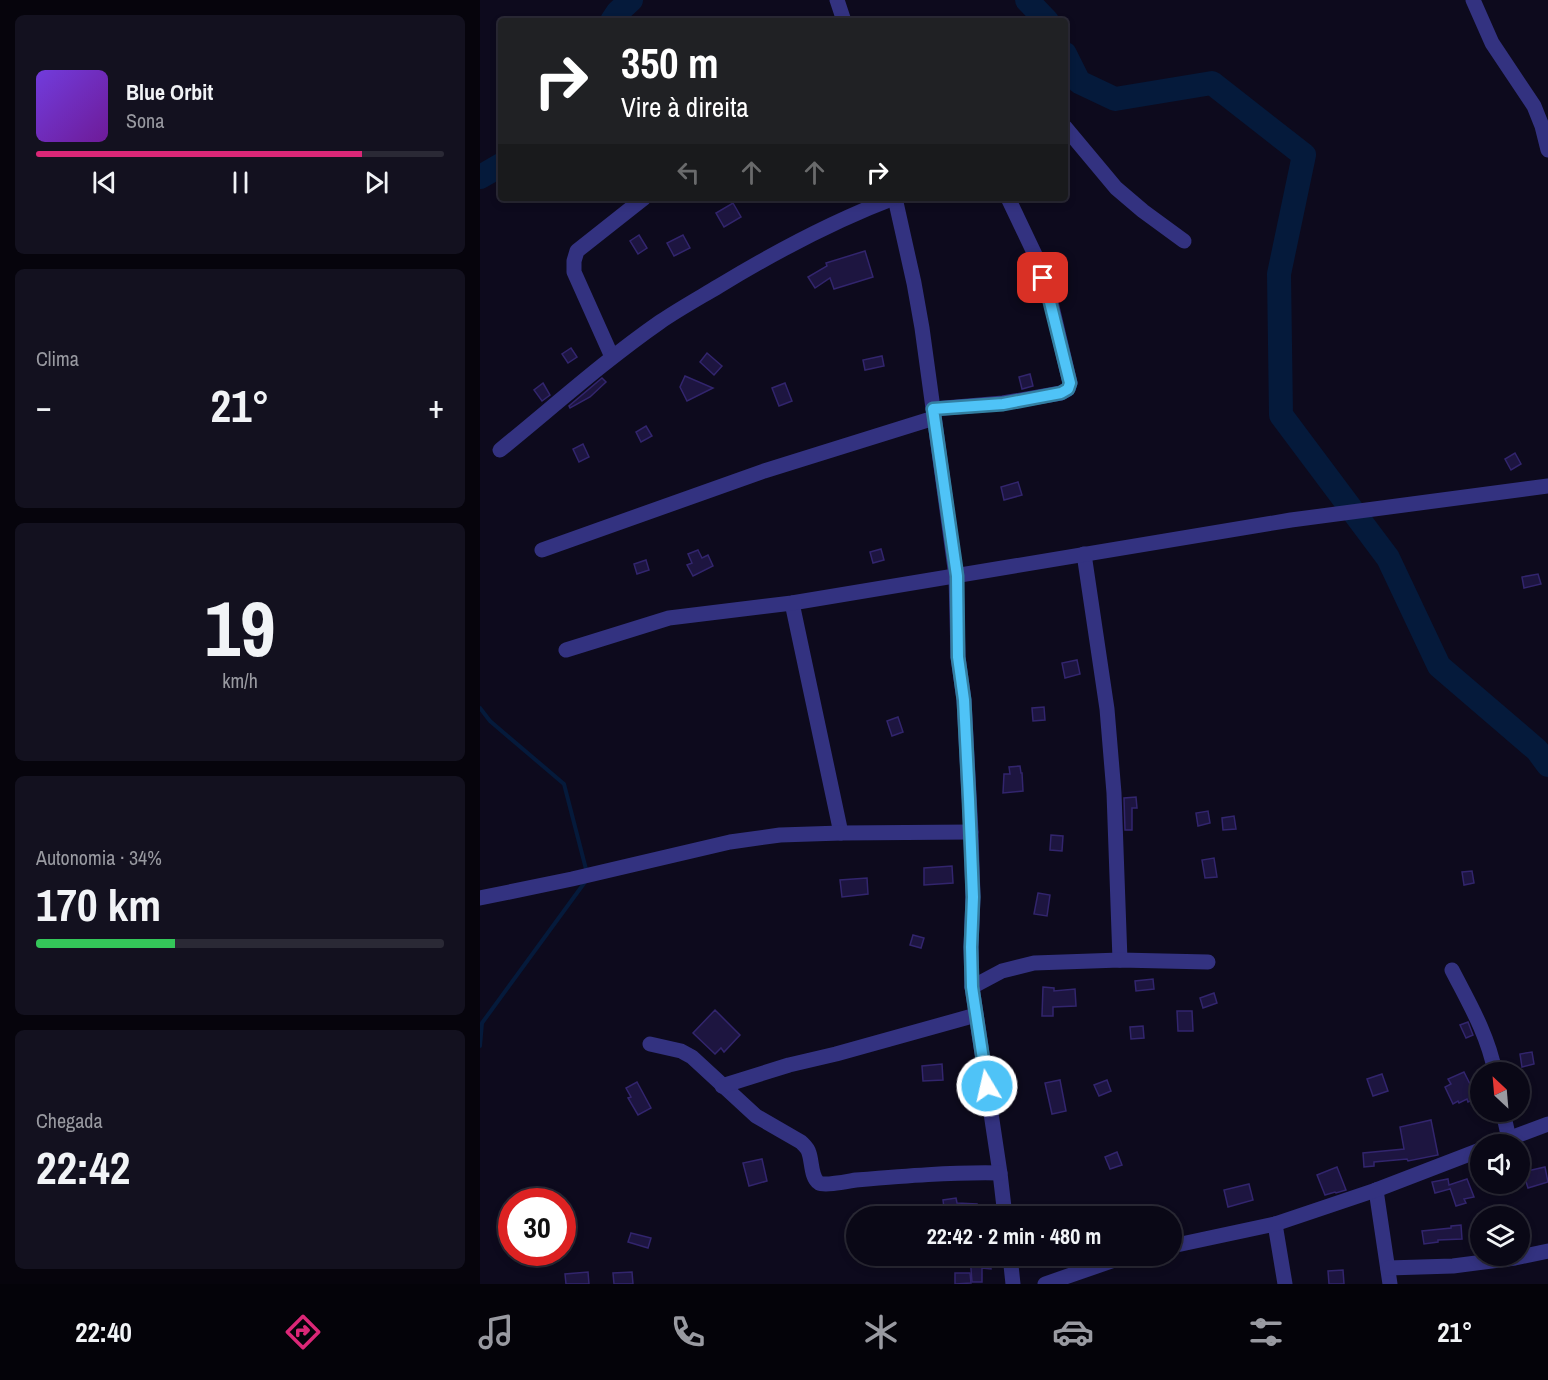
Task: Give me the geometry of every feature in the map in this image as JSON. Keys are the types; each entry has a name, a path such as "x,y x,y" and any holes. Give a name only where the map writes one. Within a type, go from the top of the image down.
{"street":[{"path":"837,0 843,18"},
{"path":"1473,0 1492,43 1534,106 1548,150"},
{"path":"1068,131 1116,188 1184,242"},
{"path":"612,357 574,272 574,261 577,251 640,201"},
{"path":"500,450 612,357 662,320 745,270 821,229 887,201"},
{"path":"896,201 922,328 957,576 958,657 964,700 971,832 972,987 1004,1206"},
{"path":"542,550 764,471 934,414 1003,404 1061,393 1068,389 1070,383 1038,261 1009,201"},
{"path":"566,650 669,618 792,603 1291,520 1546,488"},
{"path":"1084,554 1107,709 1114,793 1120,960"},
{"path":"792,603 841,833"},
{"path":"480,898 730,842 780,836 841,833 971,832"},
{"path":"972,987 1002,971 1034,963 1120,960 1208,962"},
{"path":"1452,970 1475,1014 1492,1062"},
{"path":"722,1086 789,1065 976,1015"},
{"path":"650,1044 681,1051 692,1057 756,1116 801,1142 810,1153 819,1183 959,1172 1000,1173"},
{"path":"1522,1134 1548,1124"},
{"path":"1182,1244 1275,1224 1376,1190 1470,1154"},
{"path":"1376,1190 1390,1284"},
{"path":"1275,1224 1285,1284"},
{"path":"1389,1268 1453,1266 1548,1251"},
{"path":"1011,1266 1013,1284"},
{"path":"1046,1284 1097,1266"}],"building":[{"path":"733,203 741,217 724,227 716,213"},
{"path":"639,235 647,248 638,254 630,241"},
{"path":"683,235 690,248 674,256 667,243"},
{"path":"865,251 873,277 834,289 830,278 815,288 808,277 827,266 826,263"},
{"path":"571,348 577,357 568,363 562,354"},
{"path":"707,353 722,366 714,375 700,362"},
{"path":"882,356 884,366 865,370 863,360"},
{"path":"1030,374 1033,386 1022,389 1019,377"},
{"path":"685,376 713,388 687,401 680,387"},
{"path":"602,378 606,382 590,397 570,408 569,406"},
{"path":"543,383 550,395 542,401 534,390"},
{"path":"785,383 792,401 779,406 772,388"},
{"path":"646,426 652,436 641,442 636,432"},
{"path":"583,444 589,457 579,462 573,449"},
{"path":"1515,453 1521,464 1511,470 1505,459"},
{"path":"1018,482 1022,495 1004,500 1001,487"},
{"path":"881,549 884,560 873,563 870,552"},
{"path":"698,550 702,558 708,555 713,566 693,576 687,565 692,563 688,554"},
{"path":"646,560 649,570 637,574 634,564"},
{"path":"1538,574 1541,584 1524,588 1522,577"},
{"path":"1077,660 1080,674 1065,678 1062,663"},
{"path":"1044,707 1045,720 1033,721 1032,708"},
{"path":"898,717 903,732 892,736 887,721"},
{"path":"1020,766 1023,791 1003,793 1004,774 1010,774 1009,767"},
{"path":"1136,797 1137,808 1132,808 1132,830 1125,830 1124,798"},
{"path":"1208,811 1210,823 1198,826 1196,813"},
{"path":"1234,816 1236,829 1223,830 1222,818"},
{"path":"1051,835 1063,836 1062,851 1050,850"},
{"path":"1214,858 1217,877 1205,878 1202,860"},
{"path":"952,866 953,883 924,885 924,868"},
{"path":"1472,871 1474,883 1464,885 1462,872"},
{"path":"867,878 868,894 842,897 840,880"},
{"path":"1038,893 1050,895 1047,916 1034,914"},
{"path":"913,935 924,938 921,948 910,945"},
{"path":"1153,979 1154,989 1136,991 1135,981"},
{"path":"1043,987 1054,988 1054,991 1075,989 1076,1006 1053,1007 1053,1016 1042,1016"},
{"path":"1214,993 1217,1003 1203,1008 1200,998"},
{"path":"715,1010 740,1035 724,1052 721,1048 715,1054 693,1033"},
{"path":"1177,1011 1192,1011 1193,1031 1178,1031"},
{"path":"1468,1022 1473,1035 1466,1038 1460,1025"},
{"path":"1143,1026 1144,1038 1131,1039 1130,1027"},
{"path":"1532,1052 1534,1064 1521,1062 1520,1054"},
{"path":"942,1064 943,1080 923,1081 922,1066"},
{"path":"1464,1072 1470,1084 1470,1101 1468,1102 1467,1099 1453,1104 1445,1087 1451,1084 1448,1079"},
{"path":"1382,1074 1388,1091 1373,1096 1367,1079"},
{"path":"1060,1080 1066,1111 1052,1114 1045,1083"},
{"path":"1107,1080 1111,1091 1099,1096 1094,1085"},
{"path":"637,1082 651,1108 638,1115 628,1098 631,1097 626,1088"},
{"path":"1431,1120 1438,1155 1408,1161 1407,1159 1374,1162 1374,1166 1364,1167 1363,1153 1404,1149 1400,1127"},
{"path":"1117,1152 1122,1165 1110,1169 1105,1157"},
{"path":"762,1159 767,1181 749,1186 743,1163"},
{"path":"1337,1167 1346,1190 1325,1195 1317,1175"},
{"path":"1545,1167 1548,1182 1530,1187 1530,1170"},
{"path":"1448,1179 1449,1185 1467,1179 1470,1194 1474,1197 1464,1199 1466,1203 1456,1206 1450,1188 1435,1193 1432,1182"},
{"path":"1249,1184 1253,1200 1228,1207 1224,1190"},
{"path":"956,1198 957,1203 977,1204 977,1206 944,1206 943,1200"},
{"path":"1461,1225 1462,1239 1438,1240 1438,1242 1424,1244 1422,1231"},
{"path":"631,1233 651,1238 648,1248 628,1242"},
{"path":"971,1266 991,1266 991,1269 982,1268 982,1282 972,1282"},
{"path":"1343,1270 1344,1284 1329,1284 1328,1271"},
{"path":"588,1272 589,1284 566,1284 565,1274"},
{"path":"632,1272 633,1284 614,1284 613,1273"},
{"path":"955,1273 970,1273 971,1283 955,1284"}],"waterway":[{"path":"614,18 631,0"},
{"path":"1027,0 1044,18"},
{"path":"1068,60 1079,82 1115,99 1212,83 1304,155 1279,274 1281,415 1388,558 1439,666 1537,750 1548,765"},
{"path":"480,177 498,167"},
{"path":"480,708 490,721 564,784 587,873"},
{"path":"480,1046 482,1023 585,882"}],"route":[{"path":"987,1086 972,987 971,832 964,700 958,657 957,576 933,409 1003,404 1061,393 1068,389 1070,383 1043,278"}]}
